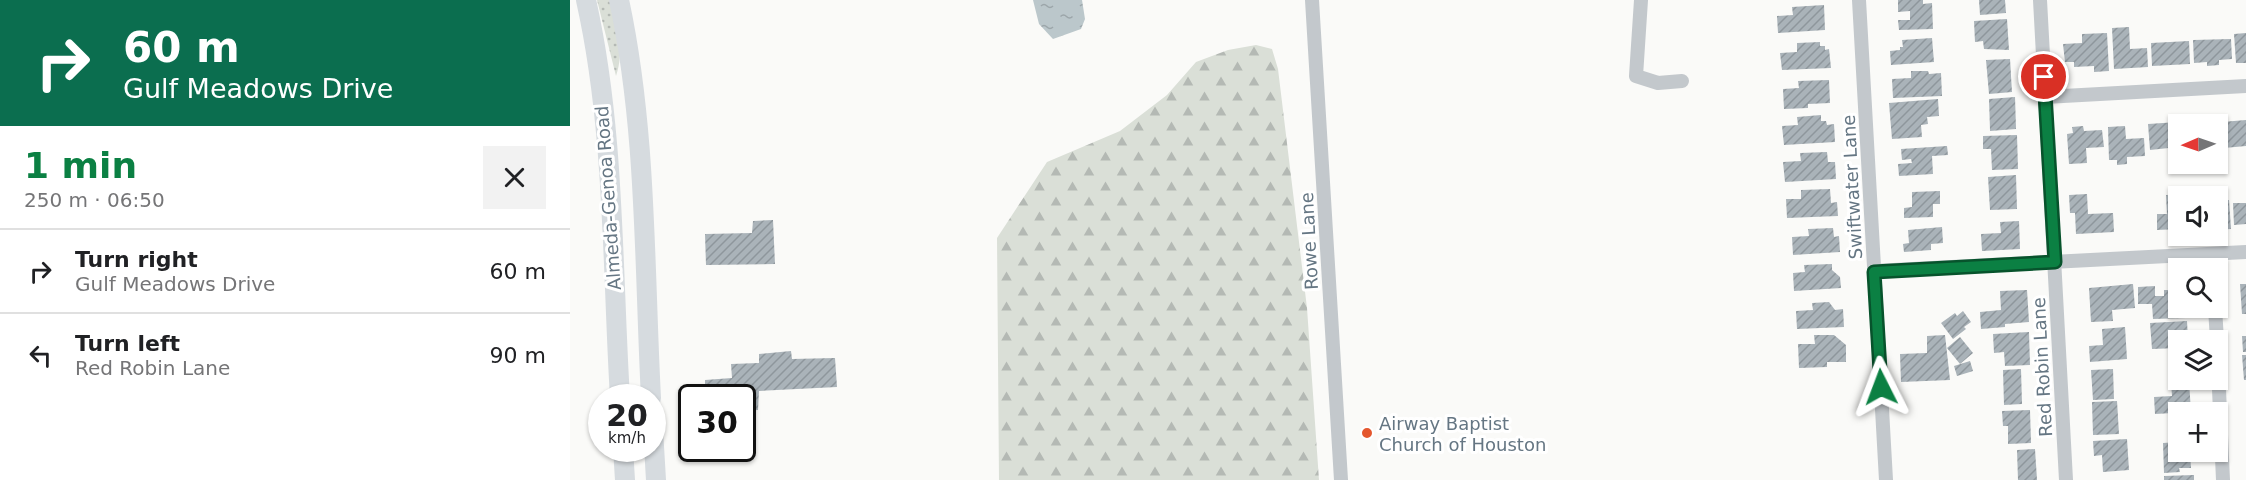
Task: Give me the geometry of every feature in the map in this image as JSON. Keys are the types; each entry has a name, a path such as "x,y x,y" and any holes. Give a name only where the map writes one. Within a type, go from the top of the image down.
{"main road":[{"name":"Almeda-Genoa Road","path":"586,0 601,95 607,156 619,384"},
{"name":"Almeda-Genoa Road","path":"619,0 634,92 640,160 651,384"},
{"path":"601,95 634,92"},
{"path":"624,462 625,480"},
{"name":"Almeda-Genoa Road","path":"655,462 656,480"}],"street":[{"name":"Rowe Lane","path":"1312,0 1341,480"},
{"path":"1641,0 1636,76 1658,83 1682,81"},
{"name":"Swiftwater Lane","path":"1859,0 1886,480"},
{"name":"Red Robin Lane","path":"2040,0 2066,480"},
{"path":"2044,97 2246,86"},
{"path":"1874,272 2246,252"},
{"path":"2213,254 2213,258"},
{"path":"2219,390 2223,480"}],"green space":[{"path":"597,0 612,0 620,48 616,76"},
{"path":"1256,45 1272,49 1278,69 1307,308 1319,480 999,480 997,238 1047,162 1120,131 1167,95 1196,62 1228,50"}],"water":[{"path":"1033,0 1082,0 1085,19 1081,29 1053,39 1039,24"}],"building":[{"path":"1898,0 1923,0 1923,4 1932,3 1933,29 1899,30 1898,20 1910,20 1910,11 1898,12"},
{"path":"1979,0 2005,0 2006,13 1980,15"},
{"path":"1824,5 1825,30 1778,33 1777,16 1793,15 1792,7"},
{"path":"2007,19 2009,50 1984,49 1983,41 1975,42 1974,21"},
{"path":"2129,27 2130,49 2147,48 2148,67 2114,69 2112,28"},
{"path":"2107,33 2109,71 2094,72 2094,66 2074,67 2074,62 2065,62 2063,44 2082,43 2082,34"},
{"path":"2246,33 2246,63 2236,63 2234,34"},
{"path":"1932,38 1934,62 1891,65 1890,51 1900,50 1900,47 1903,47 1902,40"},
{"path":"2231,39 2232,59 2219,60 2219,65 2207,66 2207,62 2194,63 2193,40"},
{"path":"2189,41 2190,64 2152,66 2151,43"},
{"path":"1820,42 1820,46 1825,46 1825,50 1829,49 1831,68 1782,70 1780,53 1797,52 1797,43"},
{"path":"2010,59 2012,92 1989,94 1986,60"},
{"path":"1911,71 1941,73 1942,96 1893,98 1892,79 1911,78"},
{"path":"1829,80 1830,103 1808,104 1808,108 1784,109 1783,89 1799,88 1798,81"},
{"path":"2015,97 2016,129 1990,131 1989,99"},
{"path":"1938,99 1939,116 1927,117 1928,124 1921,125 1922,137 1892,139 1889,103"},
{"path":"1821,115 1821,121 1826,121 1827,125 1834,124 1835,142 1784,145 1782,126 1798,125 1797,117"},
{"path":"2246,120 2246,146 2228,148 2228,122"},
{"path":"2168,123 2168,148 2150,150 2148,124"},
{"path":"2083,126 2084,131 2102,130 2104,147 2086,148 2087,163 2069,164 2067,134 2073,133 2072,127"},
{"path":"2125,126 2126,139 2144,138 2145,156 2127,157 2127,164 2117,165 2117,160 2109,160 2108,127"},
{"path":"2017,135 2018,169 1992,170 1991,149 1983,149 1983,136"},
{"path":"1947,146 1948,155 1932,156 1933,174 1899,176 1898,164 1912,163 1911,159 1902,160 1901,149"},
{"path":"1827,152 1828,162 1835,162 1836,179 1785,182 1783,162 1801,161 1800,153"},
{"path":"2016,175 2017,209 1990,210 1988,177"},
{"path":"1830,189 1831,203 1837,202 1838,216 1787,218 1786,199 1801,199 1801,190"},
{"path":"1940,191 1940,204 1933,204 1933,217 1904,218 1904,208 1912,207 1912,192"},
{"path":"2087,194 2088,214 2113,213 2114,232 2076,234 2075,213 2070,213 2069,195"},
{"path":"2166,195 2168,195 2168,229 2157,230 2157,214 2167,214"},
{"path":"2228,200 2229,200 2231,229 2228,229"},
{"path":"2233,203 2246,203 2246,224 2234,225"},
{"path":"773,220 775,264 706,265 705,234 752,233 753,221"},
{"path":"2019,221 2020,249 1982,251 1981,234 2001,233 2000,222"},
{"path":"1942,227 1943,243 1931,244 1931,250 1904,252 1903,244 1909,243 1908,230"},
{"path":"1833,228 1834,237 1839,236 1840,252 1793,255 1792,237 1809,236 1808,229"},
{"path":"1832,264 1832,270 1840,277 1841,288 1794,291 1793,273 1805,272 1804,265"},
{"path":"2133,284 2135,308 2112,310 2113,321 2091,322 2089,288"},
{"path":"2240,284 2246,284 2246,314 2242,314"},
{"path":"2155,286 2155,296 2164,296 2164,290 2168,290 2168,318 2186,318 2153,319 2152,304 2138,304 2138,287"},
{"path":"2027,290 2029,322 1981,329 1980,312 2001,310 2000,291"},
{"path":"1829,302 1835,310 1843,309 1844,327 1797,329 1796,311 1813,310 1812,303"},
{"path":"1963,311 1971,322 1953,339 1941,323 1955,313 1957,316"},
{"path":"2187,321 2187,330 2168,330 2168,348 2152,349 2150,323"},
{"path":"2125,327 2127,359 2090,362 2089,346 2103,345 2102,329"},
{"path":"2029,332 2030,365 2005,366 2004,352 1994,353 1993,334"},
{"path":"1814,335 1834,335 1846,345 1846,362 1827,362 1827,367 1799,368 1798,344 1815,344"},
{"path":"1945,335 1950,380 1901,382 1900,354 1927,353 1927,336"},
{"path":"2242,336 2246,336 2246,352 2243,352"},
{"path":"1960,337 1973,353 1960,364 1947,348"},
{"path":"791,351 792,359 835,358 837,387 759,391 758,410 756,410 756,384 705,384 705,380 732,378 731,364 759,363 759,354"},
{"path":"2242,355 2246,355 2246,380 2244,380"},
{"path":"1970,361 1973,371 1957,376 1954,366"},
{"path":"2021,369 2022,404 2004,405 2003,370"},
{"path":"2113,369 2114,399 2093,400 2091,370"},
{"path":"2172,390 2190,390 2190,402 2168,402 2168,413 2155,414 2154,397 2172,396"},
{"path":"2117,401 2119,434 2093,435 2092,402"},
{"path":"2030,410 2031,443 2008,444 2008,426 2003,426 2002,411"},
{"path":"2127,439 2129,470 2103,472 2102,455 2094,456 2093,441"},
{"path":"2163,443 2168,443 2168,462 2191,462 2191,468 2179,468 2180,472 2164,473"},
{"path":"2035,449 2037,480 2018,480 2017,450"},
{"path":"2194,475 2194,480 2164,480 2164,476"}],"place":[{"name":"Airway Baptist Church of Houston","path":"1367,433"}],"route":[{"path":"1881,387 1874,272 2055,262 2044,77"}]}
